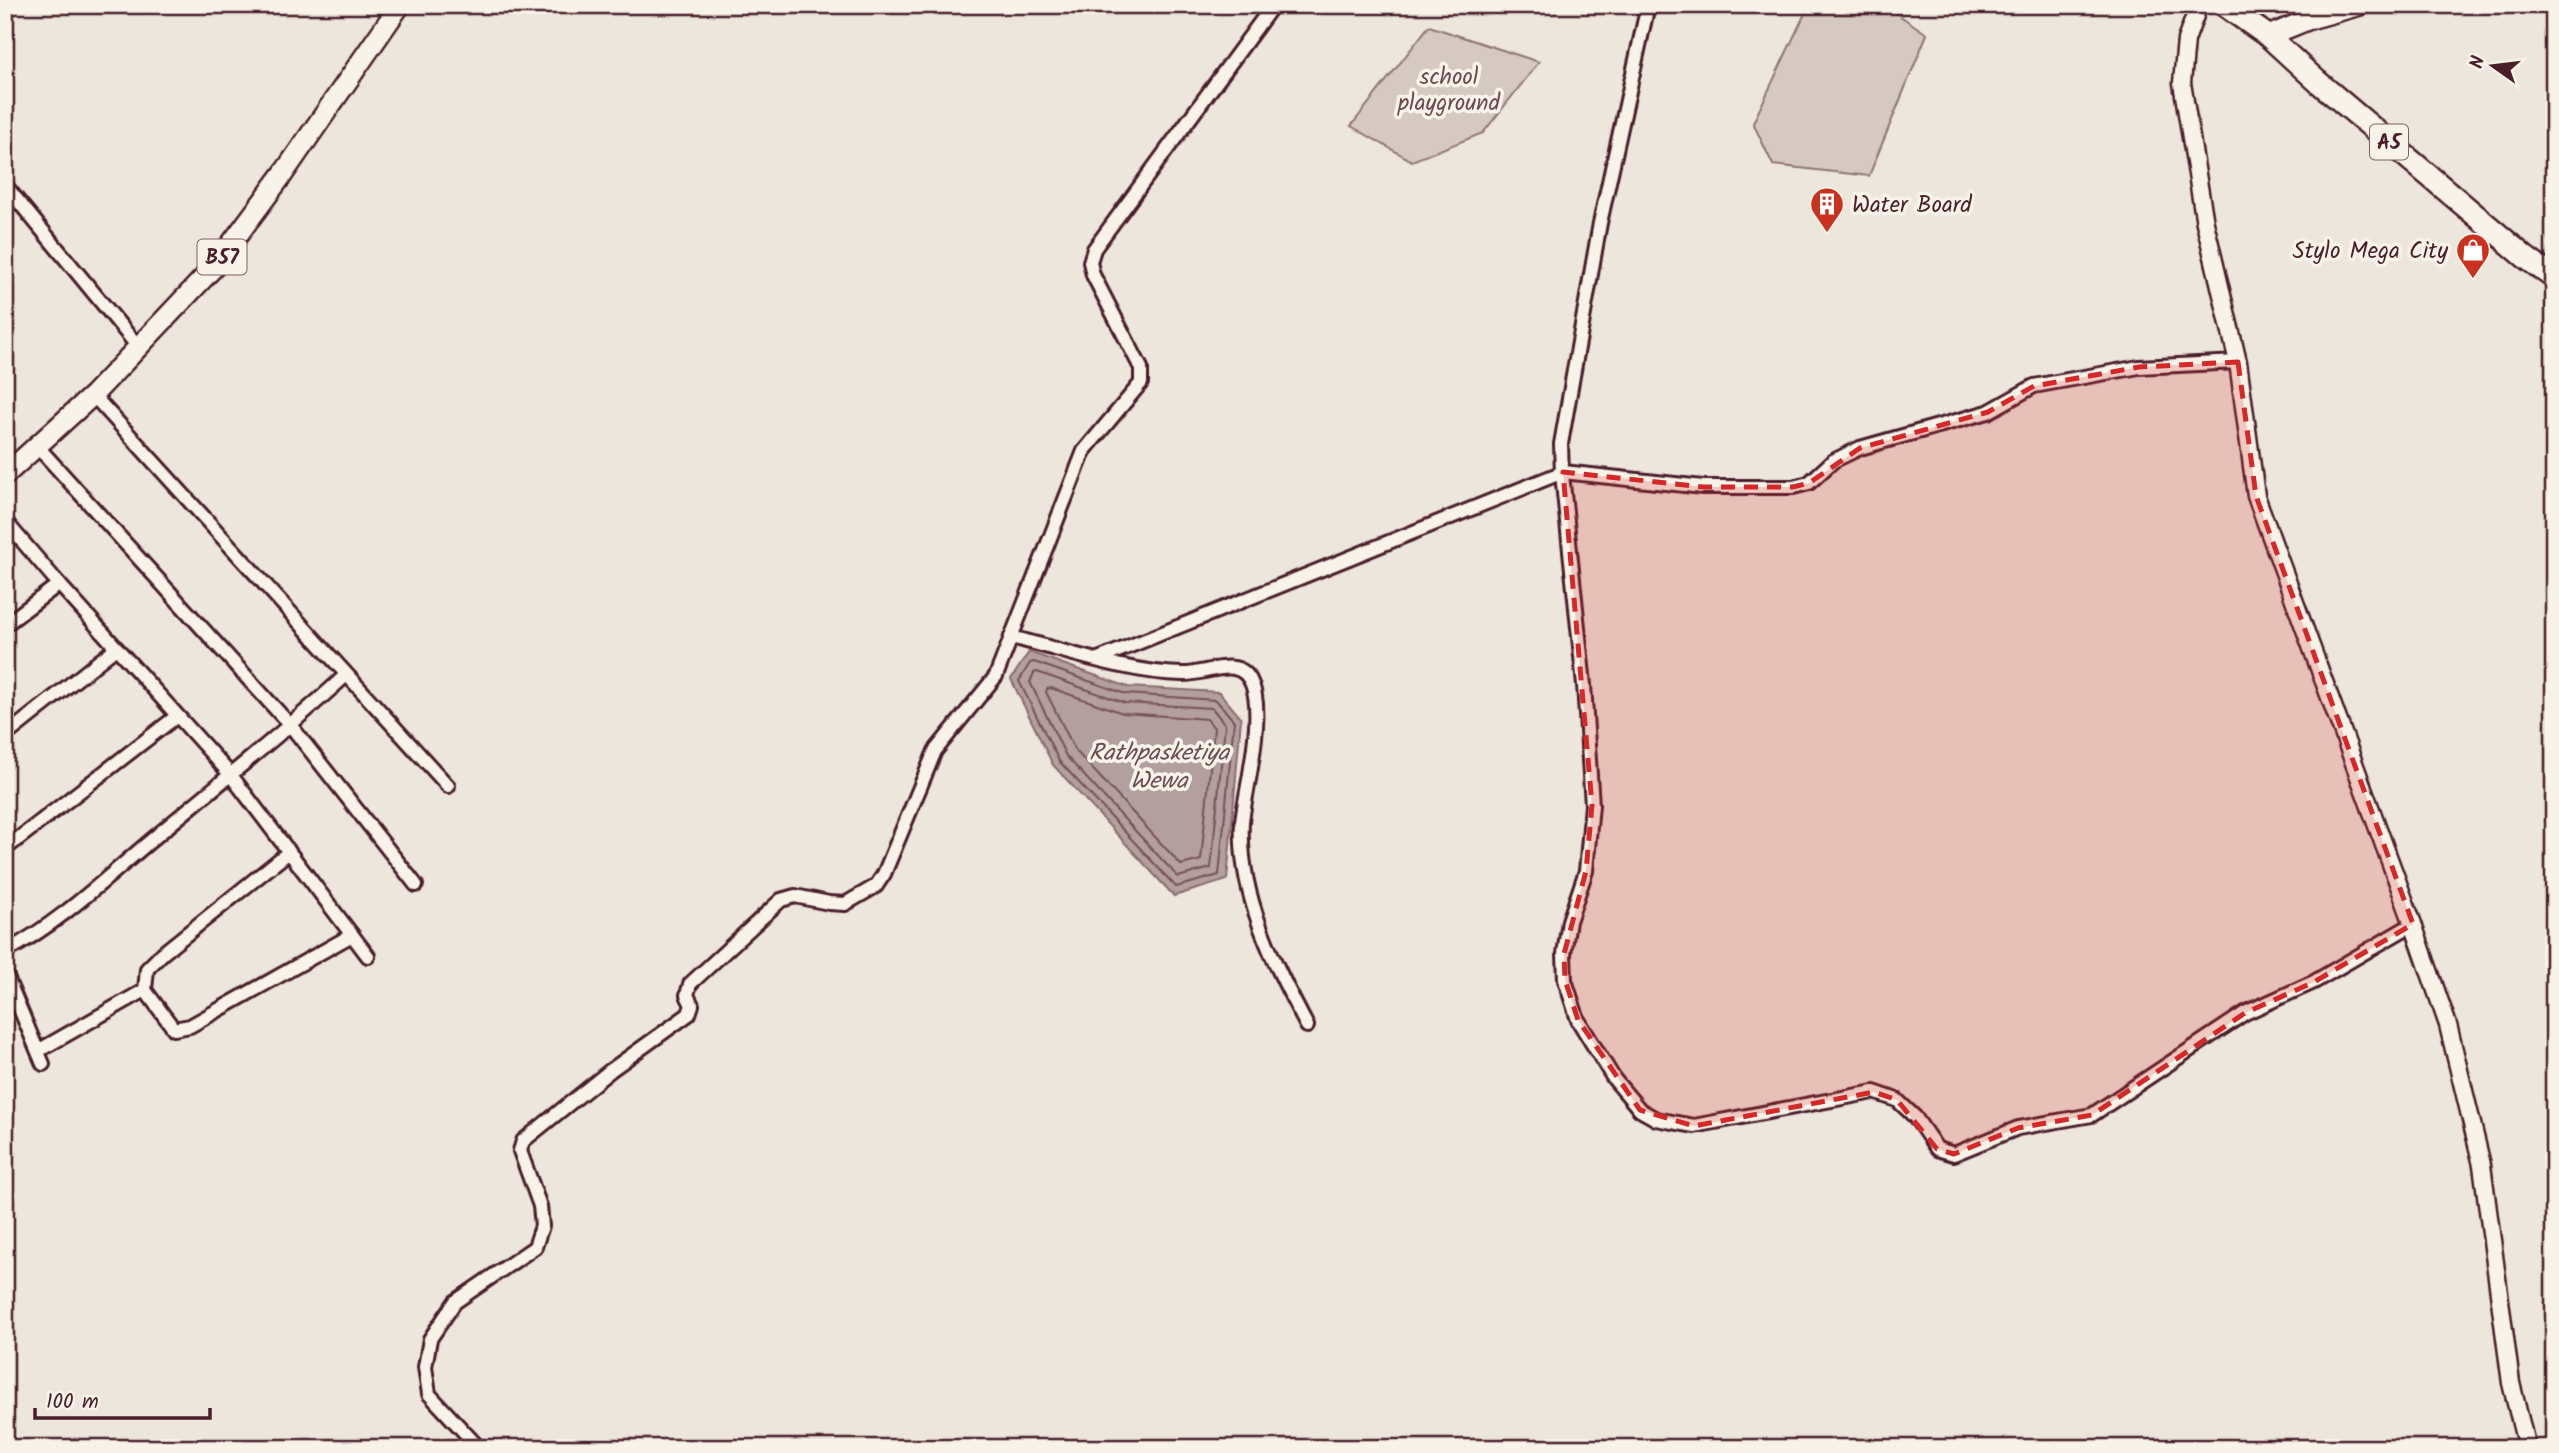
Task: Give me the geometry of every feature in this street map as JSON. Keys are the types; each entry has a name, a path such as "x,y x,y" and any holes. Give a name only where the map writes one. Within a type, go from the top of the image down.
{"highway":[{"name":"A5","path":"2224,5 2268,36 2514,249 2554,278"}],"main road":[{"name":"B57","path":"5,475 93,395 214,267 283,174 400,5"},
{"path":"2268,36 2310,19 2360,5"}],"street":[{"path":"479,1448 429,1394 425,1367 430,1339 455,1302 535,1247 542,1226 540,1206 520,1151 523,1141 611,1070 689,1014 692,1005 687,995 690,984 781,900 795,896 845,904 876,886 884,874 935,751 996,676 1084,451 1141,383 1141,369 1093,275 1090,262 1094,249 1273,5"},
{"path":"1648,5 1600,223 1561,444 1584,685 1592,805 1586,870 1569,921 1564,954 1565,980 1578,1020 1614,1079 1640,1110 1656,1119 1694,1126 1874,1092 1897,1100 1915,1118 1937,1149 1954,1154 2018,1128 2092,1115 2245,1013 2314,982 2413,924"},
{"path":"2199,5 2186,40 2182,83 2206,223 2238,362 2256,496 2448,1025 2482,1165 2511,1383 2527,1448"},
{"path":"5,185 139,348"},
{"path":"1097,659 1562,474 1703,487 1793,487 1809,483 1833,461 1860,448 1987,412 2034,386 2139,367 2238,362"},
{"path":"93,395 448,786"},
{"path":"37,446 291,726 415,885"},
{"path":"5,521 230,774 368,956"},
{"path":"5,625 59,584"},
{"path":"1011,637 1142,670 1182,674 1234,668 1246,674 1253,684 1257,730 1242,821 1243,868 1271,958 1307,1026"},
{"path":"5,736 116,648"},
{"path":"5,952 64,912 291,726 346,676"},
{"path":"5,849 177,716"},
{"path":"289,852 163,953 147,969 145,990 174,1029 190,1026 352,935"},
{"path":"5,973 43,1064"},
{"path":"38,1051 145,990"}],"highlighted area":[{"path":"2238,362 2256,496 2413,924 2314,982 2245,1013 2092,1115 2018,1128 1954,1154 1937,1149 1897,1100 1874,1092 1694,1126 1640,1110 1578,1020 1565,980 1564,954 1586,871 1592,805 1563,472 1703,487 1793,487 1809,483 1860,448 1988,412 2034,386 2139,367"}],"green space":[{"path":"1809,5 1884,5 1927,34 1869,176 1773,165 1753,123"},
{"name":"school playground","path":"1429,26 1539,62 1483,133 1412,161 1351,126"}],"water":[{"name":"Rathpasketiya Wewa","path":"1029,652 1128,687 1219,692 1241,718 1227,880 1174,896 1053,765 1011,679"}],"place":[{"name":"Water Board","path":"1827,234"},
{"name":"Stylo Mega City","path":"2473,280"}]}
